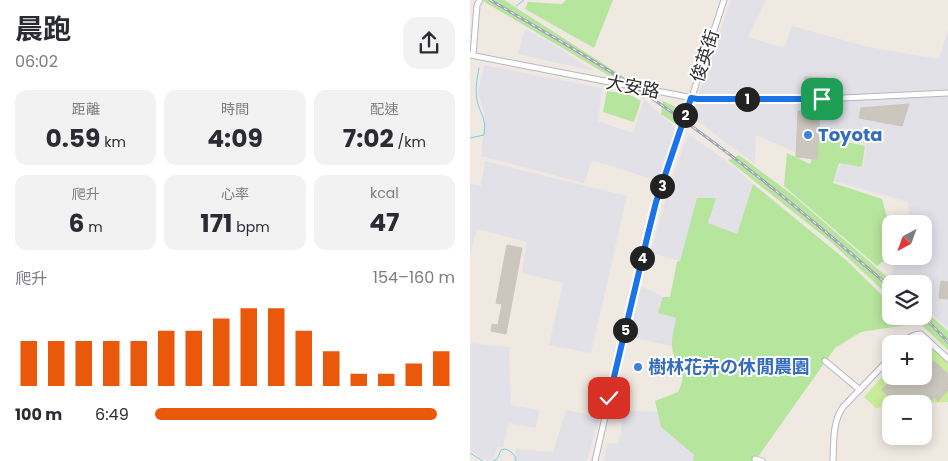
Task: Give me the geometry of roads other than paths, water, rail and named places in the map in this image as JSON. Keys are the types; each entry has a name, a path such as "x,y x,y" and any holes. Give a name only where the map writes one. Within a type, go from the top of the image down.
{"street":[{"path":"472,55 477,5 480,0"},
{"name":"俊英街","path":"595,461 656,202 724,0"},
{"name":"大安路","path":"472,55 691,98 714,100 822,99 948,92"},
{"path":"932,344 948,358"},
{"path":"825,361 860,390"},
{"path":"833,461 835,423 838,415 882,367"},
{"path":"755,459 762,461"}],"waterway":[{"path":"516,6 524,0"},
{"path":"470,138 484,135 485,129 476,96 479,68"},
{"path":"493,461 497,459 501,450 505,449 513,454 516,461"},
{"path":"470,453 483,461"}],"railway":[{"path":"490,0 607,70 694,128 761,179 882,280"},
{"path":"932,325 948,342"}],"place":[{"name":"Toyota","path":"808,135"},
{"name":"樹林花卉の休閒農園","path":"638,367"}]}
